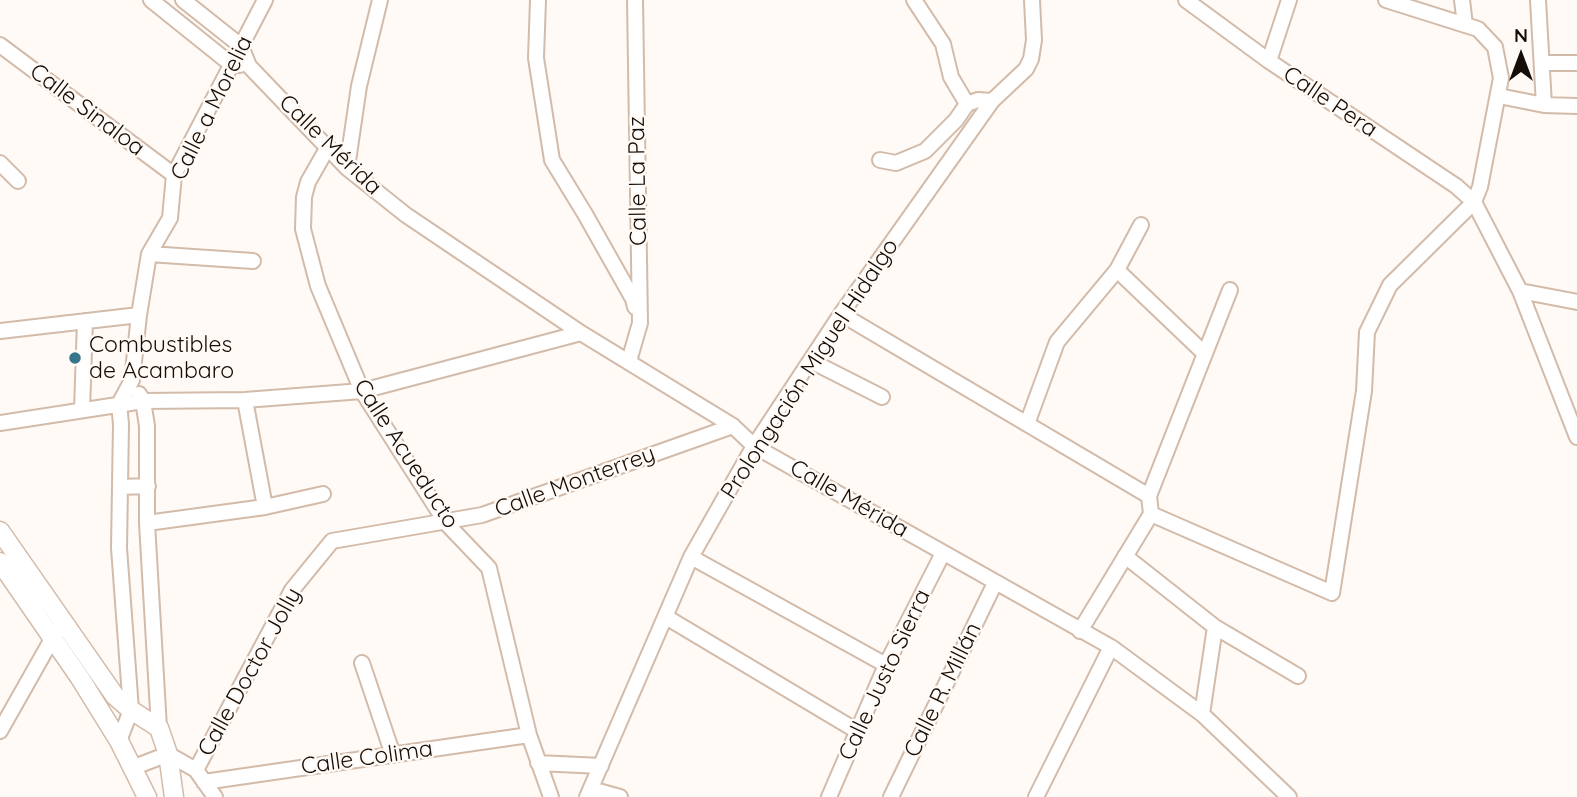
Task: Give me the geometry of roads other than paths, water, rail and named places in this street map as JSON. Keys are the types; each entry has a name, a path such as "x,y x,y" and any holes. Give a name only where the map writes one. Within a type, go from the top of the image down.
{"main road":[{"path":"0,531 58,630 147,797"},
{"path":"0,562 116,696 131,710 159,728 167,754 174,797"}],"street":[{"path":"151,0 232,65 248,66"},
{"path":"183,0 241,46"},
{"name":"Calle a Morelia","path":"118,404 132,380 149,254 170,218 174,175 265,0"},
{"path":"347,168 359,86 380,0"},
{"path":"538,0 536,58 552,160 586,214 633,299 640,323"},
{"name":"Calle La Paz","path":"629,361 640,323 635,0"},
{"path":"914,0 943,44 951,77 967,104"},
{"name":"Prolongación Miguel Hidalgo","path":"589,793 691,557 754,446 841,314 992,101 1027,69 1034,40 1032,0"},
{"name":"Calle Pera","path":"1186,0 1269,61 1457,186 1474,202"},
{"path":"1269,61 1289,0"},
{"path":"1151,514 1332,593 1364,391 1367,332 1390,285 1474,202 1480,187 1501,78 1495,47 1478,29 1386,0"},
{"path":"1462,0 1465,25"},
{"path":"1538,0 1544,105"},
{"name":"Calle Sinaloa","path":"0,45 174,175"},
{"name":"Calle Mérida","path":"241,46 248,66 347,168 406,215 581,333 733,426 754,446 1111,647 1202,713 1289,797"},
{"path":"1542,64 1577,64"},
{"path":"1499,96 1544,105 1577,106"},
{"path":"880,160 896,163 925,151 956,120 967,104 978,100 992,101"},
{"name":"Calle Acueducto","path":"328,147 308,181 304,197 303,229 318,286 362,391 446,523 489,568 529,735 551,797"},
{"path":"0,163 18,181"},
{"path":"1474,202 1520,291 1577,437"},
{"path":"1027,424 1057,342 1117,270 1141,225"},
{"path":"149,254 253,261"},
{"path":"1117,270 1205,354"},
{"path":"1080,631 1151,514 1149,496 1230,289"},
{"path":"1520,291 1577,302"},
{"path":"841,314 1149,496"},
{"path":"0,331 139,315"},
{"path":"82,410 85,321"},
{"path":"0,423 143,401 245,400 362,391 581,333"},
{"path":"811,361 882,397"},
{"path":"132,380 143,401 147,426 147,523 159,728"},
{"path":"245,400 265,507"},
{"path":"118,404 121,424 119,548 131,710 119,741"},
{"name":"Calle Monterrey","path":"332,541 482,515 733,426"},
{"path":"120,487 148,486"},
{"path":"147,523 265,507 323,494"},
{"name":"Calle Doctor Jolly","path":"200,776 292,590 332,541"},
{"name":"Calle Justo Sierra","path":"829,797 886,665 943,553"},
{"path":"1125,555 1215,627 1298,676"},
{"path":"691,557 886,665"},
{"name":"Calle R. Millán","path":"891,797 995,583"},
{"path":"666,617 857,731"},
{"path":"1202,713 1215,627"},
{"path":"0,731 58,630"},
{"path":"1036,797 1111,647"},
{"path":"362,663 393,755"},
{"name":"Calle Colima","path":"200,776 393,755 529,735"},
{"path":"132,768 167,754 200,776 215,797"},
{"path":"538,763 601,766"},
{"path":"589,793 620,797"}],"place":[{"name":"Combustibles de Acambaro","path":"75,358"}]}
